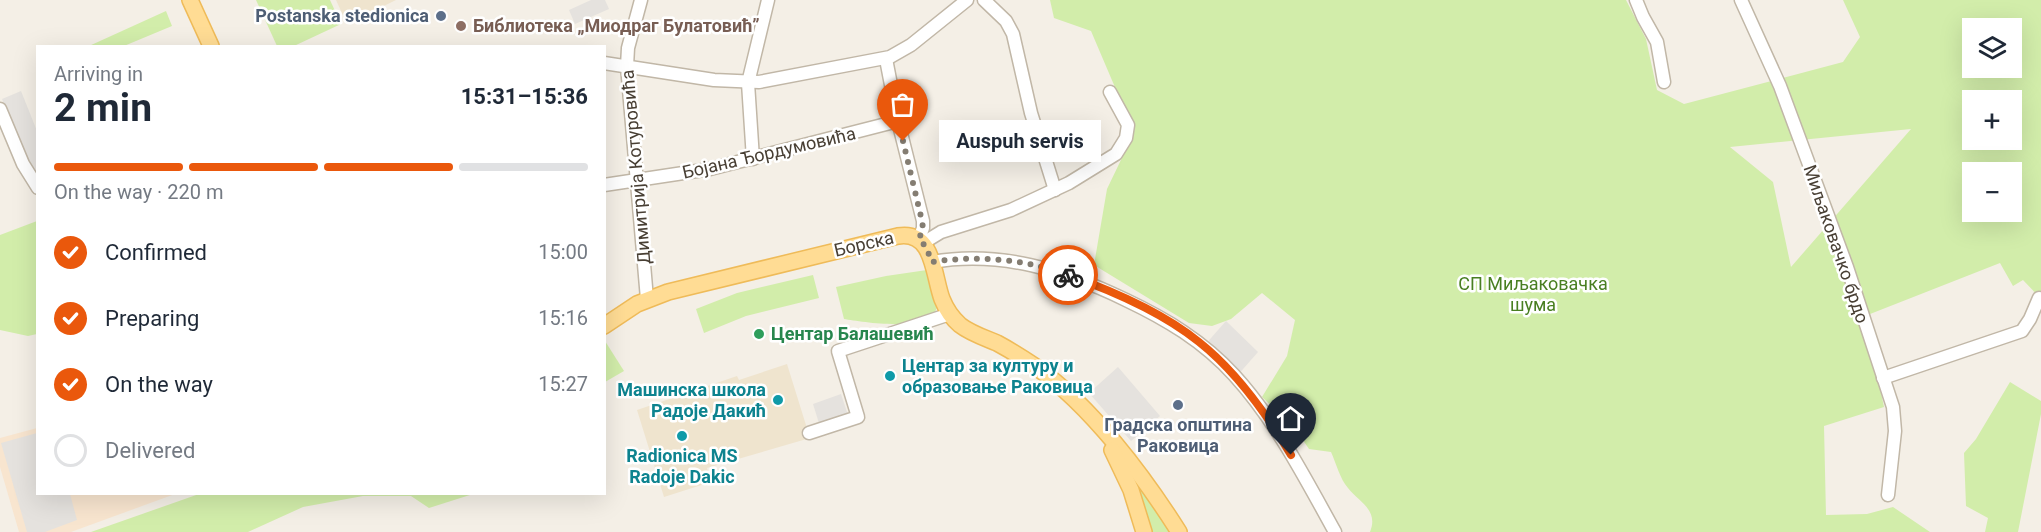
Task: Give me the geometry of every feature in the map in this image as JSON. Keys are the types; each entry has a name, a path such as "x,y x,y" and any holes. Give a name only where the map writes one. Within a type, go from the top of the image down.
{"main road":[{"path":"190,0 211,45"},
{"name":"Борска","path":"606,325 647,299 679,289 898,236 910,235 921,241"},
{"path":"921,241 932,262 941,297 950,314 963,327 1007,348 1045,373 1072,398 1146,482 1179,532"},
{"path":"1099,427 1124,475 1144,532"}],"street":[{"name":"Димитрија Котуровића","path":"641,0 628,48 627,66 647,299"},
{"path":"753,159 748,83 768,0"},
{"path":"606,63 748,83 886,59 911,45 967,0"},
{"path":"984,0 1006,21 1013,34 1031,112 1055,190"},
{"path":"1636,0 1642,17 1657,42 1664,81"},
{"name":"Миљаковачко брдо","path":"1741,0 1780,86 1847,267 1895,418 1888,495"},
{"path":"886,59 922,221 921,241"},
{"name":"Борска","path":"921,241 941,232 1000,214 1055,190 1113,157 1123,144 1128,125 1110,92"},
{"path":"0,109 23,164 36,185"},
{"name":"Бојана Ђордумовића","path":"606,185 691,173 898,121"},
{"path":"932,262 984,259 1018,261 1053,269 1104,289 1157,315 1187,333 1231,372 1249,394 1281,439 1335,532"},
{"path":"1883,378 2022,331 2039,298 2041,300"},
{"path":"809,433 858,417 838,351 950,314"}],"shaded area":[{"path":"336,0 396,0 347,24"},
{"path":"591,0 605,0 609,9 575,24 569,10"},
{"path":"21,91 36,128 36,172 33,174 2,99"},
{"path":"1226,321 1258,352 1236,377 1204,346"},
{"path":"787,364 810,438 707,468 711,482 664,497 637,410 737,376 739,380"},
{"path":"1118,367 1160,416 1131,441 1089,393"},
{"path":"841,394 851,424 822,433 813,404"},
{"path":"36,428 36,495 172,495 71,532 19,532 0,467 0,438"},
{"path":"36,433 36,495 70,495 77,520 45,532 27,532 1,443"}],"green space":[{"path":"256,0 330,0 341,24 296,45 277,45"},
{"name":"СП Миљаковачка шума","path":"1050,0 1626,0 1646,39 1657,90 1684,104 1843,62 1860,37 1843,0 2041,0 2041,299 2023,280 2013,286 2000,263 1865,316 1884,407 1824,426 1826,515 1867,514 1893,507 1930,532 1370,532 1372,518 1370,512 1345,484 1331,452 1309,449 1294,427 1262,397 1287,356 1295,320 1262,293 1231,319 1212,326 1189,323 1094,265 1107,189 1131,139 1134,124 1117,92 1091,31 1054,18","holes":["1911,129 1791,267 1773,182 1730,147"]},
{"path":"166,11 172,26 126,45 91,45"},
{"path":"36,221 36,334 28,336 0,330 0,235"},
{"path":"927,270 937,306 933,315 924,320 896,324 844,319 836,287"},
{"path":"813,275 819,298 746,316 704,333 696,309 737,293"},
{"path":"606,343 624,371 606,381"},
{"path":"2010,382 2041,401 2041,414 2018,532 1985,532 1988,518 1966,506 1964,453 1976,439"},
{"path":"1132,476 1172,532 1147,532"},
{"path":"196,495 470,495 429,508 411,496 363,496 303,507 248,532 91,532"}],"way so far":[{"path":"903,141 922,221 923,228 919,239 929,252 932,262 970,258 1018,261 1068,275"}],"place":[{"name":"Postanska stedionica","path":"441,16"},
{"name":"Библиотека „Миодраг Булатовић”","path":"461,26"},
{"name":"Auspuh servis","path":"903,141"},
{"name":"Центар Балашевић","path":"759,334"},
{"name":"Центар за културу и образовање Раковица","path":"890,376"},
{"name":"Машинска школа Радоје Дакић","path":"778,400"},
{"name":"Градска општина Раковица","path":"1178,405"},
{"name":"Radionica MS Radoje Dakic","path":"682,436"}],"route":[{"path":"1068,275 1148,310 1197,340 1236,377 1291,455"}]}
